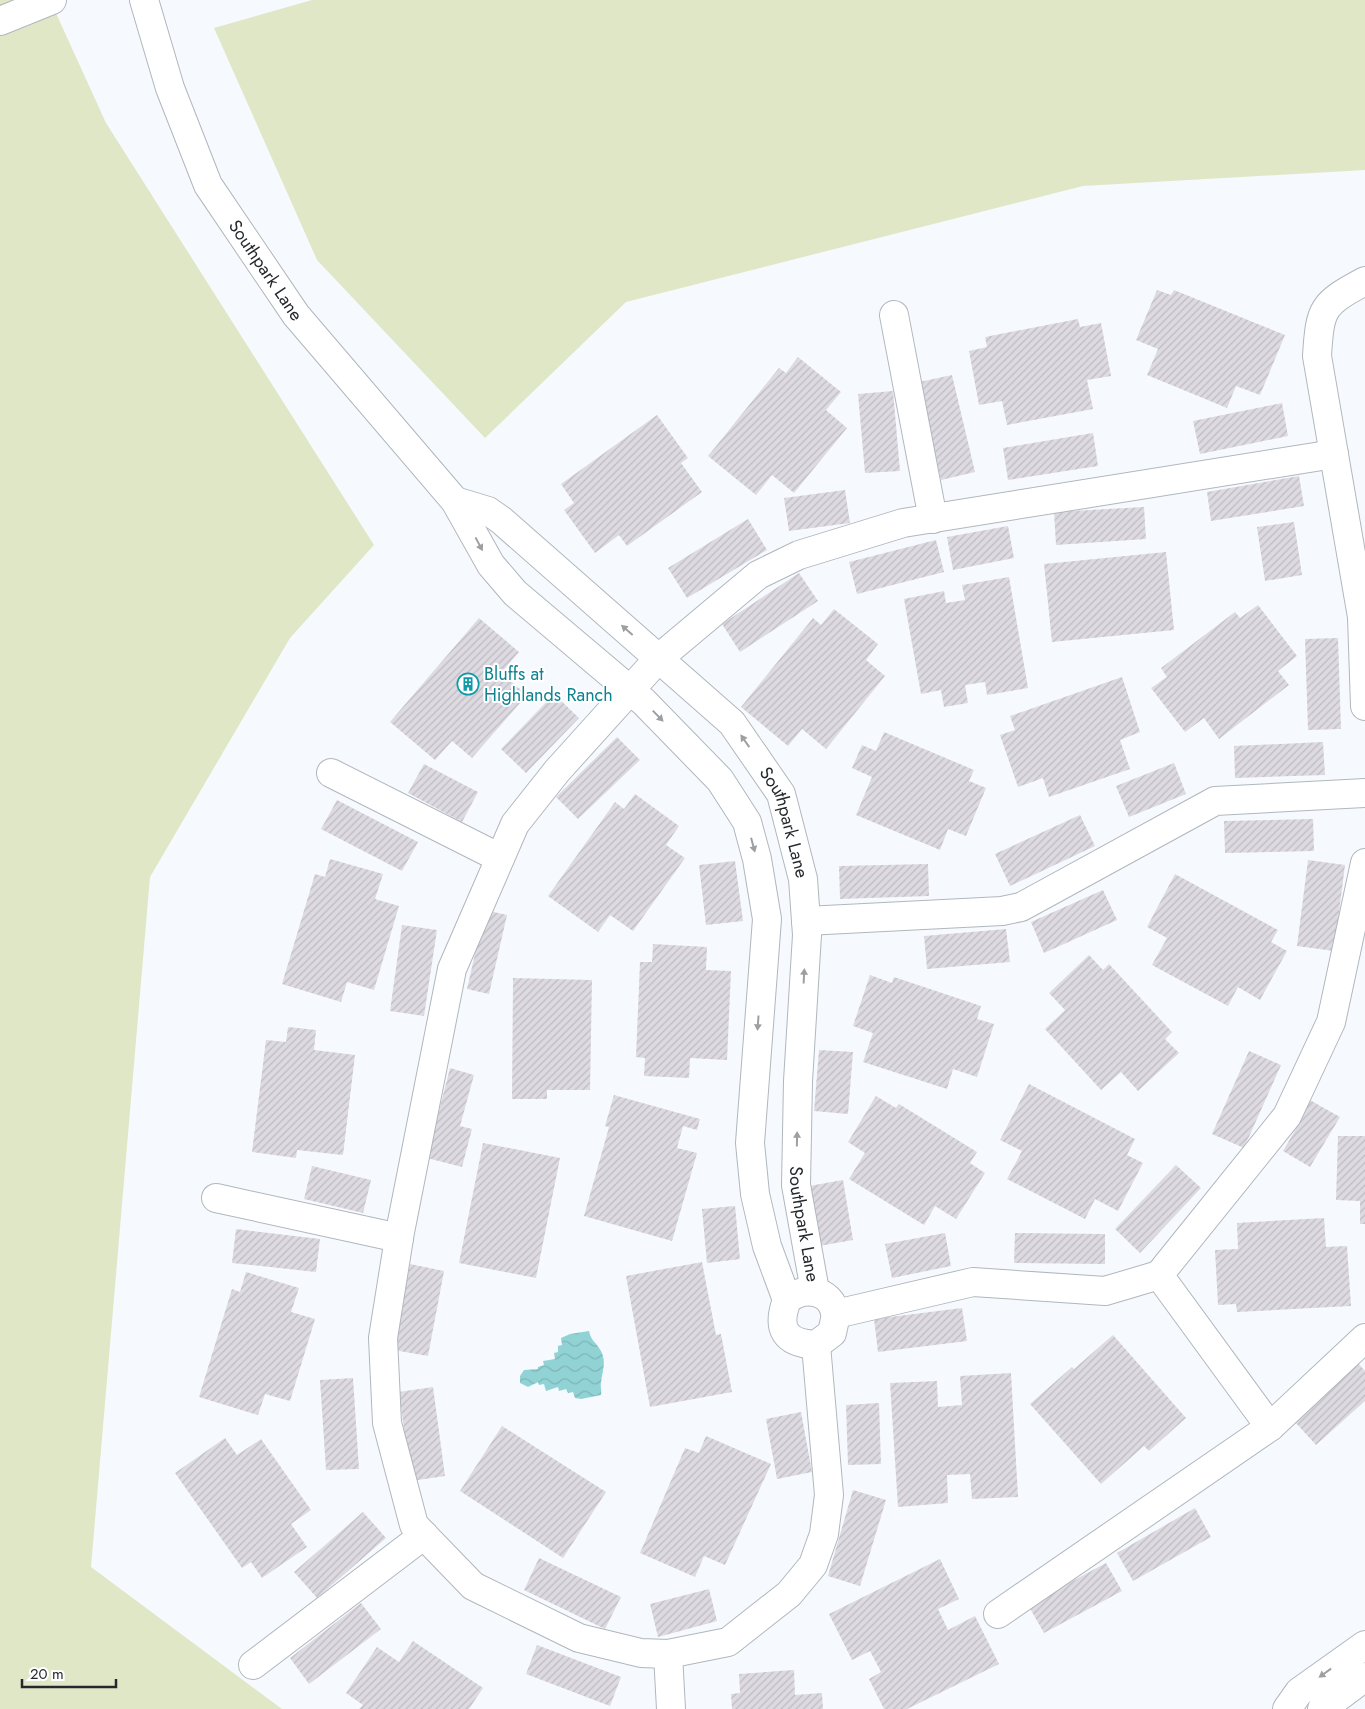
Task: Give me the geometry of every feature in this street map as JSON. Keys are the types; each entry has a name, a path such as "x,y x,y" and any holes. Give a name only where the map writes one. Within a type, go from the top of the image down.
{"main road":[{"path":"0,20 52,0"},
{"name":"Southpark Lane","path":"144,0 170,88 208,185 296,315 455,502 491,565 515,593 629,689 720,780 748,822 767,919 750,1143 759,1211 767,1246 787,1300"},
{"path":"1365,281 1328,302 1319,326 1317,356 1362,617 1365,706"},
{"path":"894,315 933,519"},
{"path":"1334,454 903,523 799,555 758,575 658,658 557,772 515,824 452,969 399,1238 383,1338 387,1423 414,1525 473,1586 579,1638 641,1653 668,1654 728,1642 789,1594 813,1565 824,1534 829,1494 816,1345 832,1333 836,1314 973,1282 1106,1291 1159,1275 1287,1116 1331,1022 1358,932 1365,863"},
{"name":"Southpark Lane","path":"455,502 488,511 501,520 732,723 781,794 804,879 806,921 798,1081 796,1185 815,1291"},
{"path":"331,773 500,858"},
{"path":"806,921 1002,911 1021,907 1215,801 1365,794"},
{"path":"216,1198 399,1238"},
{"path":"1159,1275 1270,1427"},
{"name":"Southpark Lane","path":"816,1345 798,1344 784,1333 780,1317 787,1300 794,1294 815,1291 829,1299 836,1314"},
{"path":"998,1614 1270,1427 1365,1338"},
{"path":"253,1665 424,1535"},
{"path":"1287,1709 1299,1692 1365,1645"},
{"path":"668,1654 671,1709"},
{"path":"1322,1709 1365,1677"}],"green space":[{"path":"0,0 50,0 106,123 374,545 290,638 150,877 91,1567 282,1709 0,1709"},
{"path":"312,0 1365,0 1365,170 1083,186 626,302 485,438 317,260 214,28"}],"water":[{"path":"589,1331 604,1359 601,1395 581,1399 575,1398 573,1392 568,1393 566,1389 559,1391 558,1387 546,1391 544,1384 539,1385 538,1382 528,1387 520,1383 520,1376 524,1370 538,1369 538,1367 544,1365 543,1361 555,1359 554,1353 558,1352 558,1346 562,1345 561,1338 570,1334"}],"building":[{"path":"1157,290 1171,295 1174,290 1285,335 1260,395 1236,386 1227,408 1147,375 1158,349 1136,340"},
{"path":"1078,319 1080,327 1101,323 1111,376 1087,380 1093,409 1007,425 1002,401 979,405 969,351 987,347 985,337"},
{"path":"798,357 841,392 826,410 847,428 794,493 772,475 756,495 708,456 779,368 786,373"},
{"path":"952,375 975,472 941,480 919,382"},
{"path":"893,391 900,471 865,473 858,394"},
{"path":"1282,403 1288,436 1200,454 1193,421"},
{"path":"657,415 688,458 681,463 702,492 627,546 619,535 595,553 564,510 574,503 561,484"},
{"path":"1093,433 1098,466 1008,480 1003,448"},
{"path":"1299,476 1304,506 1211,521 1207,492"},
{"path":"845,490 850,523 789,531 784,498"},
{"path":"1144,507 1146,539 1056,545 1054,512"},
{"path":"748,519 767,550 687,598 668,568"},
{"path":"1294,522 1302,575 1265,581 1257,527"},
{"path":"1008,526 1014,558 953,570 947,537"},
{"path":"936,540 944,572 857,594 849,562"},
{"path":"1166,552 1174,630 1052,642 1044,564"},
{"path":"799,573 818,601 740,652 722,624"},
{"path":"1009,577 1028,688 987,695 985,682 965,685 968,703 944,707 941,690 921,694 904,599 944,591 946,603 965,600 962,585"},
{"path":"1258,605 1297,656 1278,671 1289,685 1219,739 1204,718 1185,732 1151,688 1167,677 1161,668 1235,612 1240,618"},
{"path":"834,609 878,644 866,660 885,676 826,749 802,729 788,746 741,707 813,618 821,625"},
{"name":"Bluffs at Highlands Ranch","path":"479,618 519,652 501,673 527,695 472,758 452,741 435,760 390,722"},
{"path":"1338,638 1341,729 1308,730 1305,639"},
{"path":"1122,677 1140,732 1120,740 1130,769 1049,797 1043,778 1018,787 1000,735 1015,730 1010,716"},
{"path":"554,694 579,718 526,773 501,749"},
{"path":"884,732 974,770 969,781 986,788 966,836 948,829 940,850 856,815 872,777 852,768 862,745 876,751"},
{"path":"617,737 640,760 578,819 556,797"},
{"path":"1323,742 1325,775 1235,778 1234,746"},
{"path":"1174,763 1186,794 1129,817 1116,786"},
{"path":"424,764 478,792 462,822 408,793"},
{"path":"635,794 679,826 666,845 685,858 633,931 610,915 598,932 548,896 615,802 624,809"},
{"path":"337,800 418,842 402,871 321,829"},
{"path":"1080,815 1095,846 1010,886 995,854"},
{"path":"1313,819 1314,851 1225,853 1224,821"},
{"path":"330,859 383,874 375,899 399,906 374,990 347,982 341,1002 282,984 315,874 325,877"},
{"path":"1308,860 1345,865 1334,951 1297,946"},
{"path":"735,861 743,921 706,925 699,865"},
{"path":"928,864 929,896 840,899 839,866"},
{"path":"1175,874 1278,930 1271,942 1287,951 1260,1000 1238,987 1228,1006 1152,965 1167,938 1147,927"},
{"path":"1103,890 1117,920 1044,953 1031,922"},
{"path":"485,910 507,915 489,994 467,989"},
{"path":"402,925 437,930 424,1016 390,1011"},
{"path":"1006,929 1010,962 927,969 924,936"},
{"path":"653,944 707,947 706,970 731,971 727,1060 690,1058 689,1078 644,1076 645,1058 636,1057 640,962 652,962"},
{"path":"1089,955 1103,970 1109,964 1172,1032 1165,1039 1179,1053 1138,1091 1121,1072 1101,1090 1045,1029 1065,1010 1049,993"},
{"path":"870,975 892,983 894,977 981,1006 977,1019 994,1024 977,1077 953,1069 947,1089 863,1062 873,1033 853,1026"},
{"path":"513,978 592,980 590,1090 547,1090 547,1099 512,1099"},
{"path":"288,1027 316,1030 314,1050 355,1055 343,1155 297,1150 296,1158 252,1152 266,1040 286,1042"},
{"path":"819,1050 853,1052 848,1114 814,1111"},
{"path":"1249,1051 1281,1065 1244,1148 1212,1134"},
{"path":"450,1068 474,1075 460,1126 472,1129 462,1167 427,1158"},
{"path":"1029,1084 1135,1139 1127,1155 1143,1163 1118,1211 1095,1199 1085,1219 1007,1179 1022,1151 1000,1140"},
{"path":"614,1095 700,1119 697,1130 683,1126 677,1148 697,1153 672,1241 584,1216 609,1127 605,1126"},
{"path":"876,1096 896,1108 899,1104 977,1152 970,1163 985,1173 956,1219 935,1206 924,1225 849,1179 865,1153 848,1142"},
{"path":"1308,1099 1340,1117 1310,1167 1283,1151 1296,1129 1292,1127"},
{"path":"1338,1136 1365,1136 1365,1224 1360,1224 1360,1201 1336,1200"},
{"path":"483,1143 560,1158 536,1278 459,1263"},
{"path":"1176,1165 1201,1188 1140,1253 1115,1229"},
{"path":"312,1166 371,1180 363,1213 304,1199"},
{"path":"843,1180 853,1240 819,1246 809,1186"},
{"path":"735,1206 740,1259 707,1263 702,1209"},
{"path":"1324,1218 1326,1247 1347,1246 1351,1306 1237,1312 1236,1304 1218,1305 1215,1250 1238,1249 1237,1223"},
{"path":"236,1229 320,1239 316,1272 232,1263"},
{"path":"945,1233 951,1266 892,1278 885,1244"},
{"path":"1015,1233 1105,1234 1105,1264 1014,1263"},
{"path":"702,1262 716,1335 721,1334 732,1392 650,1407 626,1276"},
{"path":"410,1264 444,1271 428,1356 394,1350"},
{"path":"246,1272 299,1288 291,1312 315,1319 290,1401 265,1394 258,1415 199,1397 232,1289 240,1292"},
{"path":"962,1308 967,1341 878,1352 874,1319"},
{"path":"1113,1335 1186,1418 1149,1451 1144,1446 1101,1484 1030,1404 1072,1367 1074,1369"},
{"path":"1358,1363 1365,1371 1365,1401 1316,1445 1294,1421"},
{"path":"1011,1373 1018,1497 972,1499 970,1474 947,1475 948,1503 898,1507 890,1383 937,1381 938,1407 962,1405 960,1376"},
{"path":"353,1378 359,1469 326,1470 320,1380"},
{"path":"433,1387 445,1476 411,1481 399,1392"},
{"path":"879,1403 881,1464 848,1465 846,1405"},
{"path":"801,1412 812,1472 777,1479 766,1419"},
{"path":"502,1426 606,1492 563,1558 460,1491"},
{"path":"706,1436 771,1464 725,1565 704,1556 695,1577 640,1553 685,1448 699,1453"},
{"path":"225,1438 237,1455 261,1439 311,1510 291,1524 307,1547 262,1578 251,1562 242,1568 175,1473"},
{"path":"853,1490 886,1500 860,1586 828,1576"},
{"path":"1195,1508 1211,1537 1133,1581 1117,1553"},
{"path":"363,1512 386,1538 317,1598 294,1572"},
{"path":"539,1558 621,1597 605,1629 524,1590"},
{"path":"940,1559 959,1599 938,1609 948,1630 975,1616 999,1664 907,1709 884,1709 869,1679 881,1672 870,1651 852,1660 829,1614"},
{"path":"1106,1563 1122,1591 1044,1633 1028,1605"},
{"path":"709,1589 717,1621 658,1637 650,1604"},
{"path":"361,1603 381,1629 309,1684 290,1658"},
{"path":"413,1641 483,1688 469,1709 359,1709 363,1705 346,1693 377,1647 399,1662"},
{"path":"537,1645 621,1677 610,1706 526,1674"},
{"path":"794,1670 795,1695 822,1693 823,1709 732,1709 731,1694 740,1693 739,1674"}],"place":[{"name":"Bluffs at Highlands Ranch","path":"468,684"}]}
